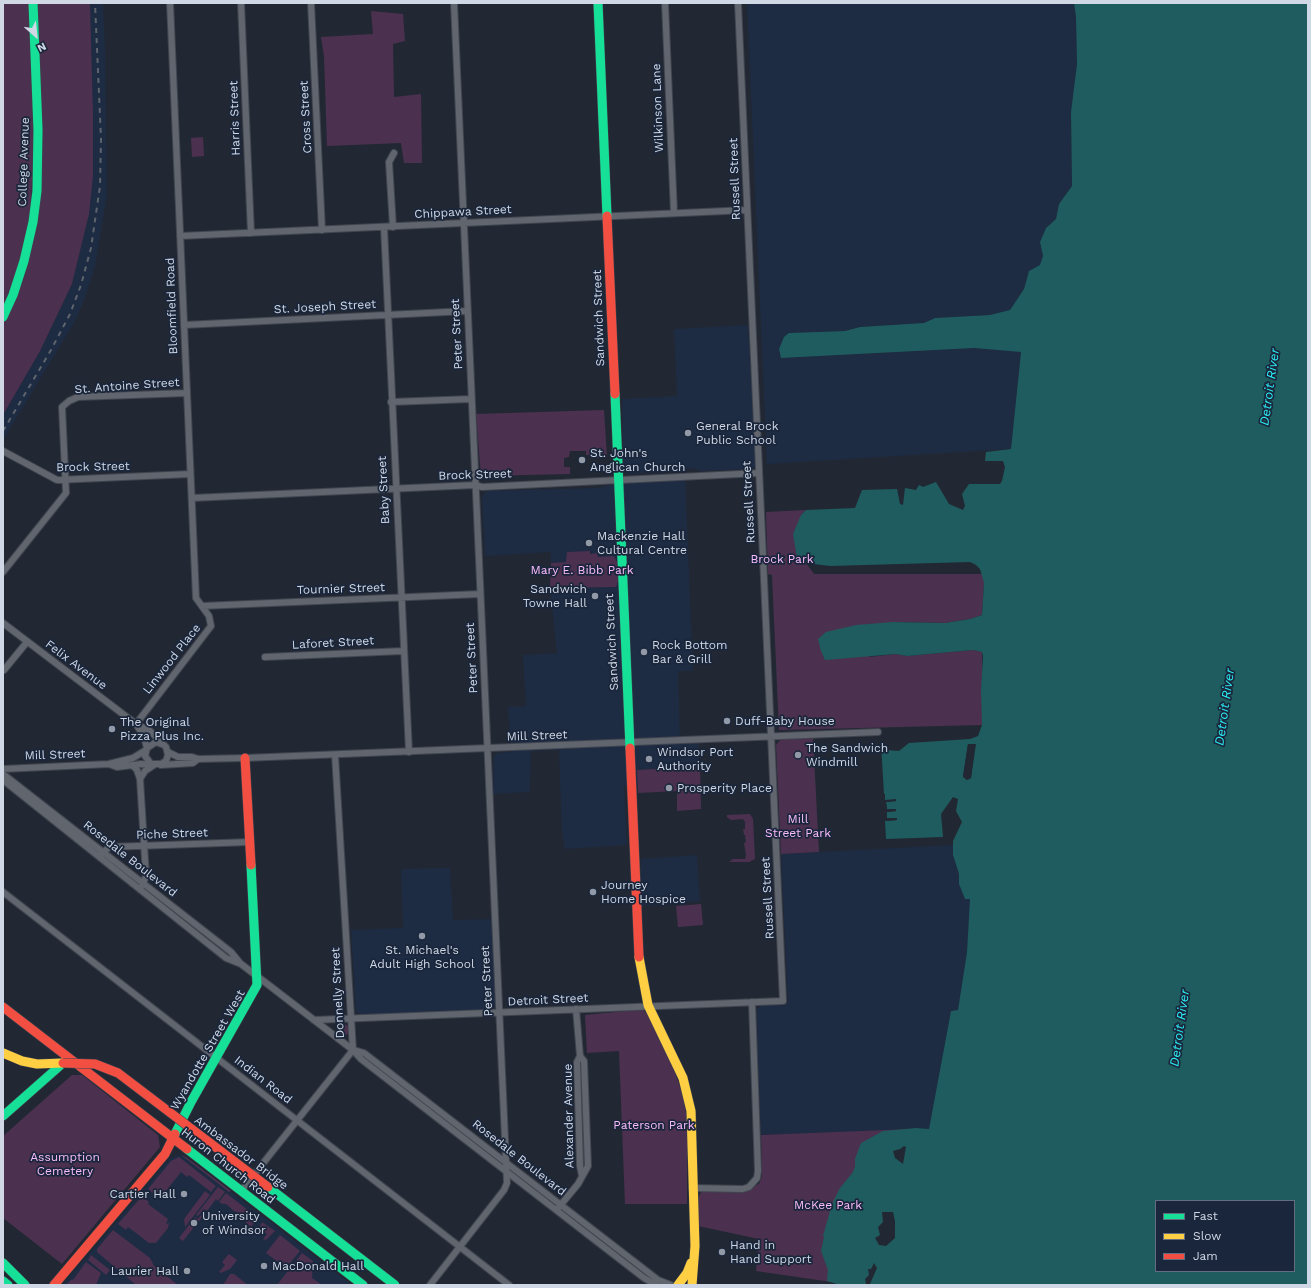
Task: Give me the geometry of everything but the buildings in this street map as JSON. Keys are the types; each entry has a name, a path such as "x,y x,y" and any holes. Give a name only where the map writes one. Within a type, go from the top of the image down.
{"main road":[{"name":"College Avenue","path":"3,317 16,287 24,261 33,222 37,191 38,130 33,3"},
{"name":"Sandwich Street","path":"598,3 639,957 648,1005 674,1056 688,1095 691,1111 692,1188 695,1246"},
{"name":"Wyandotte Street West","path":"54,1285 165,1154 216,1058 254,994 258,977 245,758"},
{"name":"Huron Church Road","path":"3,1007 363,1285"},
{"name":"Ambassador Bridge","path":"3,1054 33,1063 63,1062 95,1064 118,1073 395,1285"},
{"path":"3,1116 63,1062"},
{"path":"678,1285 687,1273 695,1246"},
{"path":"692,1285 695,1246"},
{"path":"3,1263 25,1285"},
{"path":"3,1281 8,1285"}],"street":[{"name":"Bloomfield Road","path":"170,3 196,598 202,606"},
{"name":"Harris Street","path":"241,3 251,233"},
{"name":"Cross Street","path":"311,3 322,230"},
{"name":"Peter Street","path":"430,1285 504,1190 507,1183 454,3"},
{"name":"Wilkinson Lane","path":"665,3 674,212"},
{"name":"Russell Street","path":"738,3 783,1001"},
{"path":"392,226 389,162 394,153"},
{"name":"Chippawa Street","path":"180,236 607,217 674,212 747,210"},
{"name":"Baby Street","path":"384,227 400,597 409,752"},
{"name":"St. Joseph Street","path":"184,325 467,311"},
{"name":"St. Antoine Street","path":"66,480 62,407 69,401 78,397 187,393"},
{"path":"391,402 471,398"},
{"name":"Brock Street","path":"3,451 49,478 57,480 190,474"},
{"name":"Brock Street","path":"192,498 475,485 482,487 759,473"},
{"path":"3,572 66,493 66,480"},
{"name":"Tournier Street","path":"202,606 480,594"},
{"name":"Linwood Place","path":"136,724 211,626 209,616 202,606"},
{"name":"Felix Avenue","path":"3,623 136,724 146,728 164,745"},
{"path":"4,670 27,642"},
{"name":"Laforet Street","path":"265,657 403,651"},
{"name":"Felix Avenue","path":"136,724 144,737 146,749"},
{"name":"Mill Street","path":"168,752 178,757 192,757 198,759 245,758 878,732"},
{"path":"140,779 145,770 166,761 168,752 164,745 153,743 146,749 146,759 156,765"},
{"name":"Mill Street","path":"3,769 109,764 116,761 133,758 146,749"},
{"name":"Donnelly Street","path":"241,1191 353,1050 335,755"},
{"name":"Mill Street","path":"109,764 117,767 141,764 156,765 193,763 198,759"},
{"path":"132,765 138,770 140,779 146,876 142,886"},
{"name":"Rosedale Boulevard","path":"3,774 101,854"},
{"name":"Rosedale Boulevard","path":"3,780 231,952 241,964 353,1050 361,1059 507,1172 654,1277 671,1285"},
{"name":"Piche Street","path":"101,854 109,847 250,842"},
{"name":"Indian Road","path":"3,892 509,1285"},
{"name":"Detroit Street","path":"314,1020 500,1013 648,1005 783,1001"},
{"path":"692,1188 743,1189 754,1183 758,1171 752,1002"},
{"name":"Alexander Avenue","path":"558,1208 578,1184 588,1166 584,1061 580,1056 576,1009"},
{"name":"Rosedale Boulevard","path":"353,1050 364,1053 506,1163 558,1208 644,1278 656,1285"}],"shaded area":[{"path":"90,3 103,3 105,48 107,194 95,267 83,303 74,323 3,440 3,415 40,351 72,284 89,214 93,144"},
{"path":"747,3 1074,3 1076,17 1077,64 1071,118 1072,186 1059,204 1056,219 1046,228 1040,242 1043,256 1040,266 1029,271 1024,289 1010,310 990,315 935,318 924,323 860,327 845,331 789,333 779,349 781,358 974,348 1021,351 1011,449 767,464"},
{"name":"General Brock Public School","path":"748,325 756,467 750,469 701,471 691,468 631,474 625,472 623,469 622,399 677,396 674,329"},
{"path":"685,475 693,671 678,671 680,743 698,742 700,766 637,770 638,785 624,786 627,845 565,849 562,833 559,750 531,751 530,792 493,794 494,756 498,753 511,752 508,707 526,706 523,655 557,653 550,588 551,552 485,556 482,496 487,491 597,488 629,481"},
{"path":"953,845 953,855 959,874 959,884 971,899 967,952 958,1010 951,1011 929,1129 916,1128 883,1131 761,1135 756,1011 760,1006 766,1004 788,1003 781,854"},
{"path":"697,855 700,901 641,906 641,859"},
{"name":"St. Michael's Adult High School","path":"450,868 453,920 492,919 496,1005 490,1009 362,1016 356,1011 351,930 403,928 401,869"},
{"name":"University of Windsor","path":"181,1155 186,1157 352,1285 63,1285 169,1159"}],"green space":[{"path":"3,3 29,3 34,149 30,220 15,278 3,308"},
{"path":"37,3 90,3 93,176 89,214 72,284 40,351 3,415 3,322 21,286 26,271 36,229 39,203 42,148"},
{"path":"371,11 403,14 405,41 393,44 394,97 421,94 422,163 404,163 401,143 327,146 324,56 321,37 373,34"},
{"path":"203,137 204,156 192,157 191,138"},
{"path":"604,410 607,458 596,458 596,455 586,455 586,451 570,451 569,457 564,458 564,467 570,467 570,474 481,476 476,414"},
{"name":"Brock Park","path":"806,510 801,515 797,558 806,563 814,574 983,574 984,583 982,615 970,619 945,623 893,622 869,657 896,654 907,656 973,650 982,652 982,725 779,730 772,575 768,574 766,512"},
{"name":"Mary E. Bibb Park","path":"590,551 590,554 597,553 598,557 614,556 617,562 618,581 616,587 550,588 551,563 566,562 567,552"},
{"name":"Mill Street Park","path":"813,737 819,852 781,854 776,745 781,739"},
{"name":"Prosperity Place","path":"700,766 701,809 677,811 677,791 638,793 637,770"},
{"path":"750,814 753,819 755,859 749,862 729,862 733,859 745,859 746,855 744,843 746,842 743,829 745,829 745,822 743,819 731,820 727,817 727,815"},
{"path":"701,904 703,925 678,927 676,906"},
{"name":"Paterson Park","path":"643,1010 647,1013 671,1062 682,1092 686,1113 687,1204 625,1204 619,1051 587,1053 585,1015"},
{"path":"343,1024 347,1026 349,1030 347,1034 343,1036 339,1034 337,1030 339,1026"},
{"name":"Assumption Cemetery","path":"72,1075 82,1075 158,1135 160,1147 62,1264 3,1218 3,1136"},
{"name":"McKee Park","path":"911,1129 852,1285 756,1271 759,1239 698,1226 698,1198 701,1192 744,1191 759,1184 762,1176 761,1135"},
{"path":"181,1155 186,1157 231,1191 229,1192"},
{"path":"179,1157 216,1186 211,1192 189,1175 187,1177 181,1172 162,1196 159,1194 157,1197 148,1189 171,1161"},
{"path":"218,1187 225,1192 218,1201 216,1199 207,1211 204,1209 198,1216 196,1215"},
{"path":"205,1191 210,1195 185,1227 184,1219"},
{"path":"226,1193 258,1218 251,1227 246,1223 246,1219 240,1216 240,1214 226,1204 219,1202"},
{"path":"142,1196 149,1202 148,1204 168,1219 166,1224 169,1223 168,1228 156,1243 149,1243 128,1227 126,1230 118,1224"},
{"path":"201,1215 203,1216 183,1241 179,1238 195,1217 198,1219"},
{"path":"262,1222 275,1231 266,1240 263,1239 267,1234 261,1230 257,1232"},
{"path":"113,1230 150,1258 154,1266 178,1285 136,1285 97,1252 97,1249"},
{"path":"280,1235 300,1251 286,1268 266,1253"},
{"path":"302,1253 313,1261 312,1278 322,1285 277,1285"},
{"path":"229,1254 237,1260 230,1269 221,1273 219,1272 225,1265 222,1262"},
{"path":"91,1255 110,1270 106,1275 88,1260"},
{"path":"86,1262 101,1273 96,1285 66,1285 72,1279 73,1280"},
{"path":"230,1274 234,1274 248,1285 223,1285"}],"water":[{"name":"Detroit River","path":"1074,3 1308,3 1308,1285 840,1285 827,1281 828,1270 821,1251 823,1236 832,1204 840,1188 853,1172 855,1159 861,1143 883,1131 916,1128 929,1129 951,1011 958,1010 967,952 970,899 965,899 959,884 959,874 953,855 953,841 962,822 956,811 958,799 953,797 941,814 943,837 886,839 885,821 897,820 897,818 887,818 887,812 896,811 896,809 887,810 886,802 896,800 885,800 881,744 887,750 899,751 909,743 970,739 978,736 982,725 981,690 983,656 982,652 973,650 907,656 896,654 825,660 818,639 826,632 856,625 893,622 945,623 970,619 982,615 984,583 980,569 970,562 830,566 806,563 797,558 793,534 801,515 806,510 855,508 862,490 897,489 900,504 903,505 905,488 916,490 919,485 923,487 936,482 949,504 963,510 965,506 962,494 969,484 1000,484 1005,467 1003,461 985,461 986,452 1011,449 1021,352 974,348 781,358 779,349 784,337 789,333 845,331 860,327 924,323 935,318 990,315 1010,310 1024,289 1029,271 1040,265 1043,256 1040,242 1046,228 1056,219 1059,204 1072,186 1071,112 1077,64 1076,17","holes":["968,744 975,744 971,778 967,780 963,776"]}],"pier":[{"path":"968,744 976,744 971,778 967,780 963,777","holes":["970,746 973,746 969,777 967,777 965,776"]},
{"path":"884,794 885,800 896,799 896,801 886,802 887,809 896,809 896,811 887,812 887,818 897,818 897,820 885,821"},
{"path":"904,1146 906,1147 903,1164 895,1158 893,1151"},
{"path":"882,1212 893,1212 895,1221 895,1238 886,1246 879,1245 875,1238 880,1235 878,1227 883,1222"},
{"path":"874,1263 877,1268 870,1284 866,1284 865,1279 869,1275 868,1269 871,1269"}],"railway":[{"path":"3,431 51,350 70,314 81,285 91,248 100,186 101,139 95,3"}],"traffic: fast":[{"path":"3,317 13,295 24,261 33,222 37,191 38,130 33,3"},
{"path":"598,3 607,216"},
{"path":"615,394 630,748"},
{"path":"175,1134 191,1102 257,985 251,865"},
{"path":"3,1116 63,1063"},
{"path":"187,1149 363,1285"},
{"path":"268,1187 395,1285"},
{"path":"3,1263 25,1285"},
{"path":"3,1281 8,1285"}],"traffic: slow":[{"path":"639,957 648,1005 683,1078 691,1111 695,1246 692,1285"},
{"path":"3,1053 22,1061 37,1064 63,1063"},
{"path":"678,1285 687,1273 691,1263"}],"traffic: jam":[{"path":"607,216 615,394"},
{"path":"630,748 639,957"},
{"path":"245,758 251,865"},
{"path":"3,1007 187,1149"},
{"path":"63,1063 95,1064 118,1073 268,1187"},
{"path":"54,1285 165,1154 175,1134"}],"place":[{"name":"General Brock Public School","path":"688,433"},
{"name":"St. John's Anglican Church","path":"582,460"},
{"name":"Mackenzie Hall Cultural Centre","path":"589,543"},
{"name":"Sandwich Towne Hall","path":"595,596"},
{"name":"Rock Bottom Bar & Grill","path":"644,652"},
{"name":"Duff-Baby House","path":"727,721"},
{"name":"The Original Pizza Plus Inc.","path":"112,729"},
{"name":"The Sandwich Windmill","path":"798,755"},
{"name":"Windsor Port Authority","path":"649,759"},
{"name":"Prosperity Place","path":"669,788"},
{"name":"Journey Home Hospice","path":"593,892"},
{"name":"St. Michael's Adult High School","path":"422,936"},
{"name":"Cartier Hall","path":"184,1194"},
{"name":"University of Windsor","path":"194,1223"},
{"name":"Hand in Hand Support","path":"722,1252"},
{"name":"MacDonald Hall","path":"264,1266"},
{"name":"Laurier Hall","path":"187,1271"}]}
